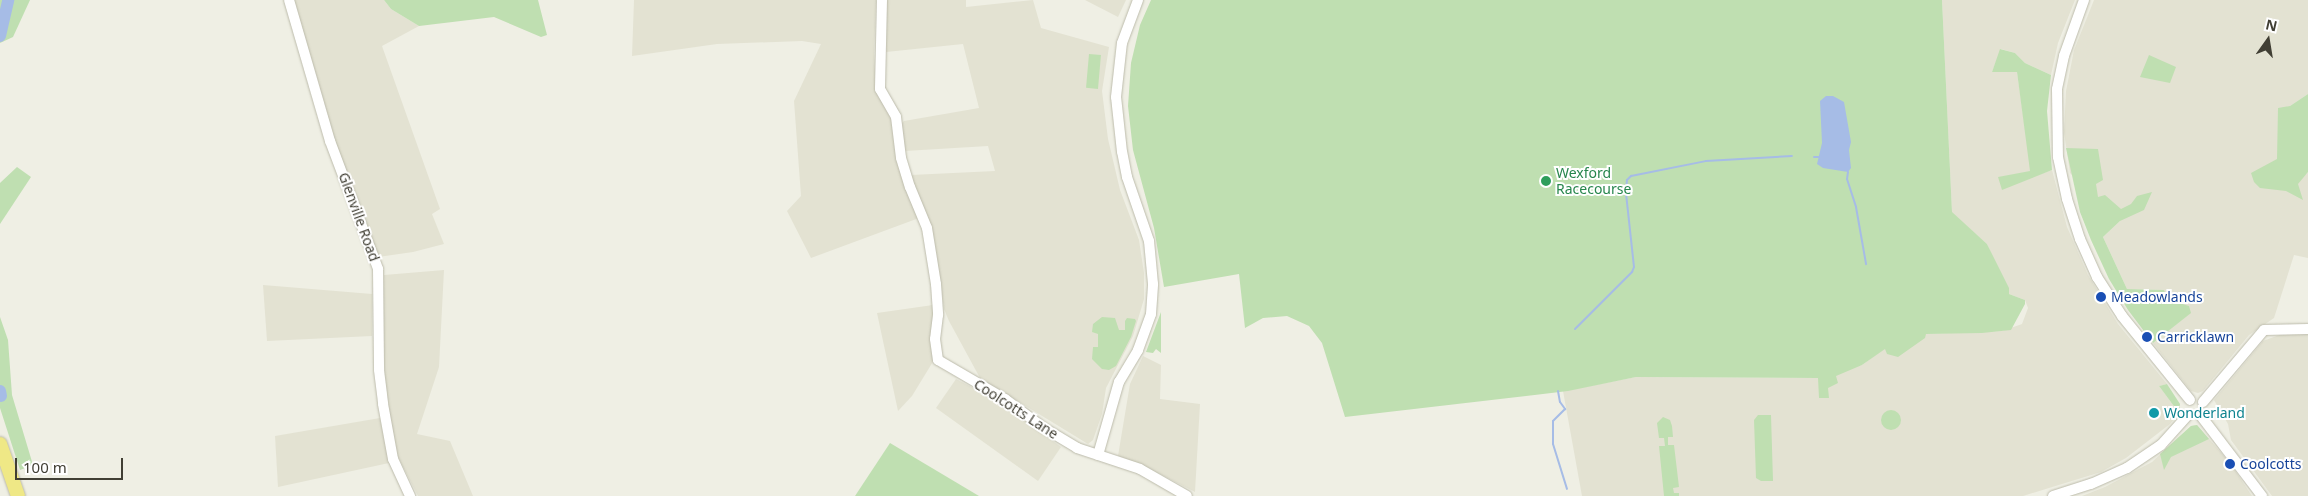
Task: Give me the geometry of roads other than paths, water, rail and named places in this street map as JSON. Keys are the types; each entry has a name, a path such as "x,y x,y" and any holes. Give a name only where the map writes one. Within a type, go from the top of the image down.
{"highway":[{"path":"0,444 18,496"}],"street":[{"name":"Glenville Road","path":"289,0 297,33 330,141 378,269 379,370 383,404 393,460 410,496"},
{"name":"Coolcotts Lane","path":"882,0 880,90 896,118 903,164 927,228 936,284 938,315 935,339 938,360 1005,399 1044,428 1077,448 1140,469 1187,496"},
{"path":"1098,456 1120,382 1138,350 1151,314 1154,284 1149,240 1127,177 1122,152 1116,97 1122,43 1138,0"},
{"path":"2084,0 2064,56 2057,89 2058,157 2067,199 2080,239 2097,278 2122,316 2190,400"},
{"path":"2202,402 2264,330 2308,328"},
{"path":"2197,399 2202,402 2204,411 2201,416 2193,418 2188,415 2186,407 2190,400 2197,399"},
{"path":"2053,496 2091,484 2127,468 2161,445 2188,415"},
{"path":"2201,416 2262,496"}],"water":[{"path":"1826,96 1833,96 1844,102 1851,142 1849,150 1851,168 1848,172 1823,168 1817,164 1822,143 1820,101"}],"waterway":[{"path":"0,36 8,0"},
{"path":"1575,329 1632,272 1634,267 1626,193 1627,180 1631,176 1706,161 1792,156"},
{"path":"1814,157 1819,157"},
{"path":"1848,172 1847,179 1856,207 1866,264"},
{"path":"0,391 1,396"},
{"path":"1558,391 1560,402 1565,409 1553,421 1553,444 1567,489"}],"place":[{"name":"Wexford Racecourse","path":"1546,181"},
{"name":"Meadowlands","path":"2101,297"},
{"name":"Carricklawn","path":"2147,337"},
{"name":"Wonderland","path":"2154,413"},
{"name":"Coolcotts","path":"2230,464"}]}
